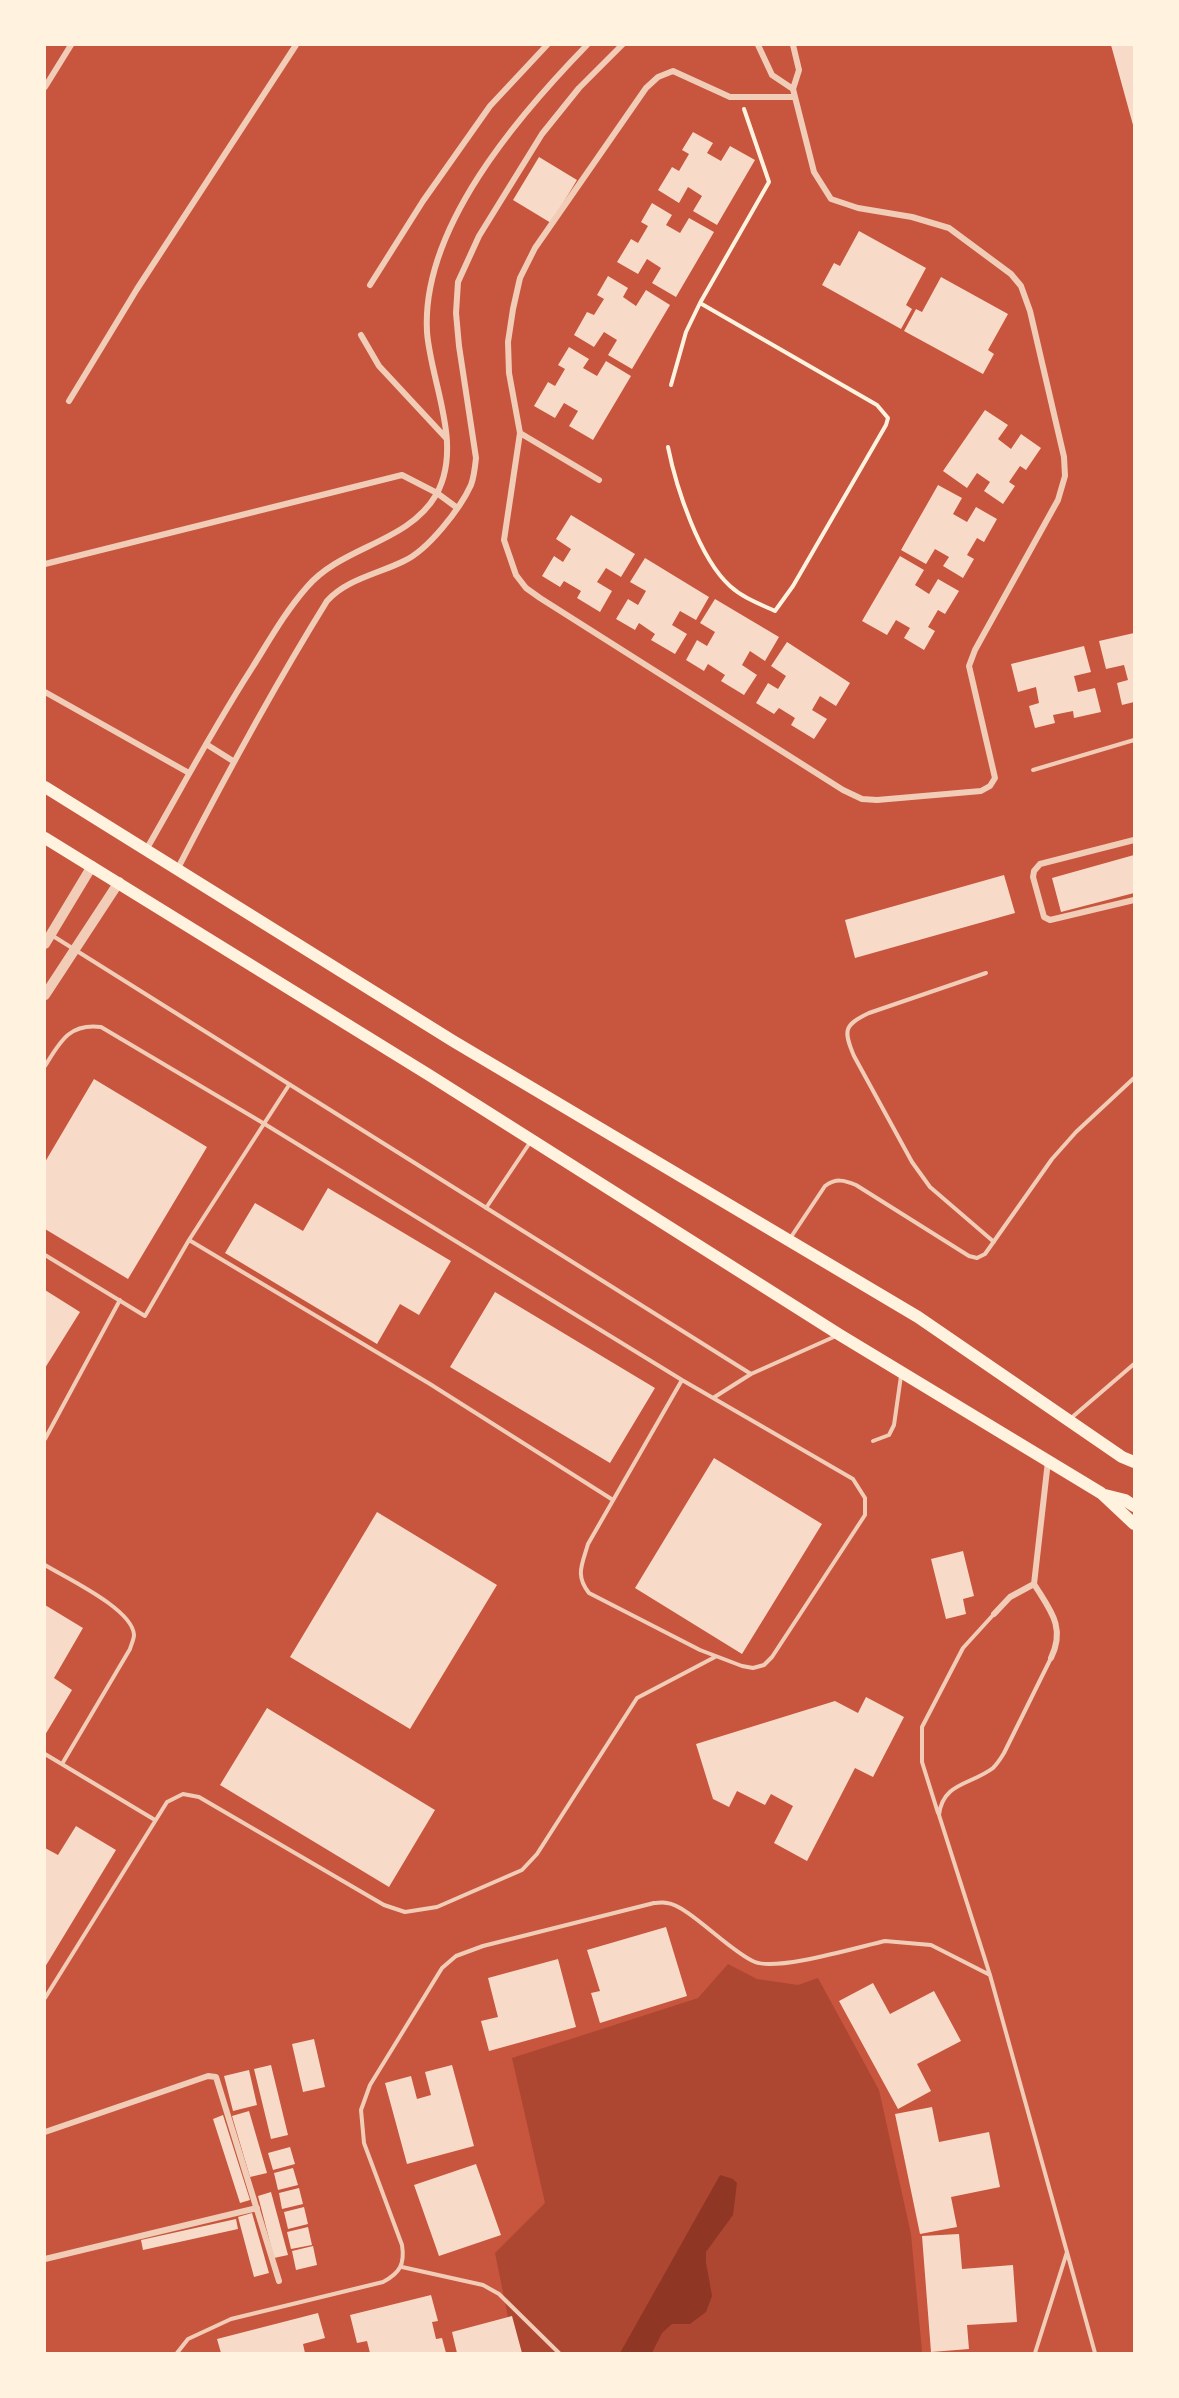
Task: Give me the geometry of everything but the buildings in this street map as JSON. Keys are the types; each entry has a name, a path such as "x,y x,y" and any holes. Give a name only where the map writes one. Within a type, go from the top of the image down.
{"main road":[{"path":"45,787 453,1041 918,1317 1130,1461"},
{"path":"45,838 532,1140 840,1335 1101,1493 1134,1524"},
{"path":"1101,1493 1125,1500 1134,1506"}],"street":[{"path":"45,87 71,45"},
{"path":"69,401 137,289 296,45"},
{"path":"370,285 423,201 490,106 547,45"},
{"path":"146,850 206,744 274,633 307,587 337,561 411,523 425,513 437,493 446,462 446,438 427,333 428,303 433,273 445,239 486,164 552,81 587,45"},
{"path":"178,868 233,761 285,669 336,591 407,560 428,545 470,488 476,458 459,346 456,313 458,282 478,236 542,134 579,88 622,45"},
{"path":"758,45 772,75 793,88"},
{"path":"793,45 800,70 793,88 795,97 814,172 831,199 858,208 912,217 949,228 1011,274 1021,286 1030,311 1064,457 1065,476 1058,500 969,666 995,778 990,786 981,791 877,800 862,799 533,593 516,575 504,540 520,433 509,373 508,342 520,278 535,248 646,88 658,77 673,71 730,97 795,97"},
{"path":"362,335 379,366 446,438"},
{"path":"520,433 599,480"},
{"path":"45,564 402,475 437,493 456,507"},
{"path":"45,692 189,773"},
{"path":"206,744 233,761"},
{"path":"1134,840 1041,864 1034,871 1034,877 1044,917 1050,920 1134,900"},
{"path":"48,939 92,866"},
{"path":"45,995 119,882"},
{"path":"1048,1460 1034,1584 1052,1613 1059,1636 1052,1658"},
{"path":"994,1614 1010,1597 1034,1584"},
{"path":"45,2132 213,2076 218,2080 279,2281"},
{"path":"45,2259 257,2208"}],"lane":[{"path":"1033,770 1134,740"},
{"path":"48,939 74,950 751,1374"},
{"path":"986,974 869,1013 854,1021 847,1031 847,1040 912,1162 930,1187 994,1242"},
{"path":"45,1066 62,1039 73,1031 87,1025 101,1027 263,1123 682,1380 853,1479 865,1498 865,1515 772,1657 764,1665 753,1668 716,1656 589,1593 581,1583 580,1573 588,1544 682,1380"},
{"path":"789,1240 825,1186 832,1181 844,1180 856,1185 969,1256 978,1258 985,1254 994,1242 1052,1159 1076,1132 1134,1078"},
{"path":"45,1254 145,1316 189,1240 289,1085"},
{"path":"486,1208 532,1140"},
{"path":"189,1240 430,1384 613,1500"},
{"path":"45,1439 120,1300"},
{"path":"713,1398 751,1374 840,1335"},
{"path":"1069,1419 1134,1364"},
{"path":"873,1441 889,1435 894,1425 901,1371"},
{"path":"45,1565 117,1609 131,1624 134,1635 130,1649 62,1764"},
{"path":"994,1614 963,1648 922,1727 922,1762 990,1975 1095,2353"},
{"path":"45,1998 167,1802 183,1794 199,1797 384,1905 405,1912 437,1907 522,1870 537,1854 637,1698 716,1656"},
{"path":"939,1815 940,1804 948,1794 959,1785 995,1767 1052,1658"},
{"path":"45,1754 155,1820"},
{"path":"177,2353 188,2339 231,2319 383,2282 394,2276 402,2267 402,2245 364,2143 361,2110 370,2085 442,1968 456,1956 494,1943 654,1903 669,1903 683,1910 724,1942 755,1962 776,1965 885,1941 903,1941 931,1946 990,1975"},
{"path":"1035,2353 1067,2252"},
{"path":"402,2267 483,2285 499,2294 559,2353"}],"path":[{"path":"671,385 686,332 700,303 769,182 740,97"},
{"path":"668,447 675,481 700,540 719,574 747,598 776,611 793,586 888,418 877,405 700,303"}],"shaded area":[{"path":"728,1964 757,1979 798,1985 818,1978 879,2090 911,2234 921,2353 495,2353 511,2332 495,2253 545,2203 512,2058 698,1998"},
{"path":"720,2175 733,2179 737,2183 733,2215 706,2252 712,2296 706,2312 690,2324 672,2324 662,2333 652,2353 620,2353"}]}
